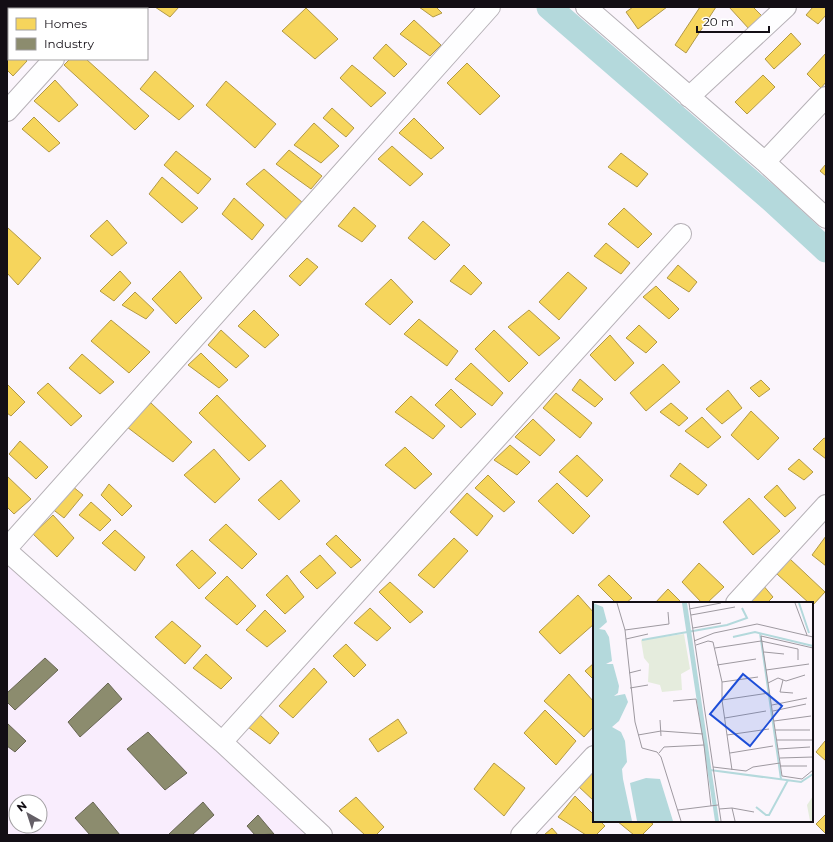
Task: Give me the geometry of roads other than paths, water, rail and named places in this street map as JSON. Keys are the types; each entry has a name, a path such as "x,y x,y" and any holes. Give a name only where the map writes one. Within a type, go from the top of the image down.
{"street":[{"path":"322,835 222,742 7,550 490,7"},
{"path":"586,7 765,162 826,218"},
{"path":"690,97 786,7"},
{"path":"7,111 53,60"},
{"path":"765,162 826,98"},
{"path":"222,742 681,234"},
{"path":"737,602 826,506"},
{"path":"521,835 593,757"}],"waterway":[{"path":"549,7 773,201 826,250"}]}
